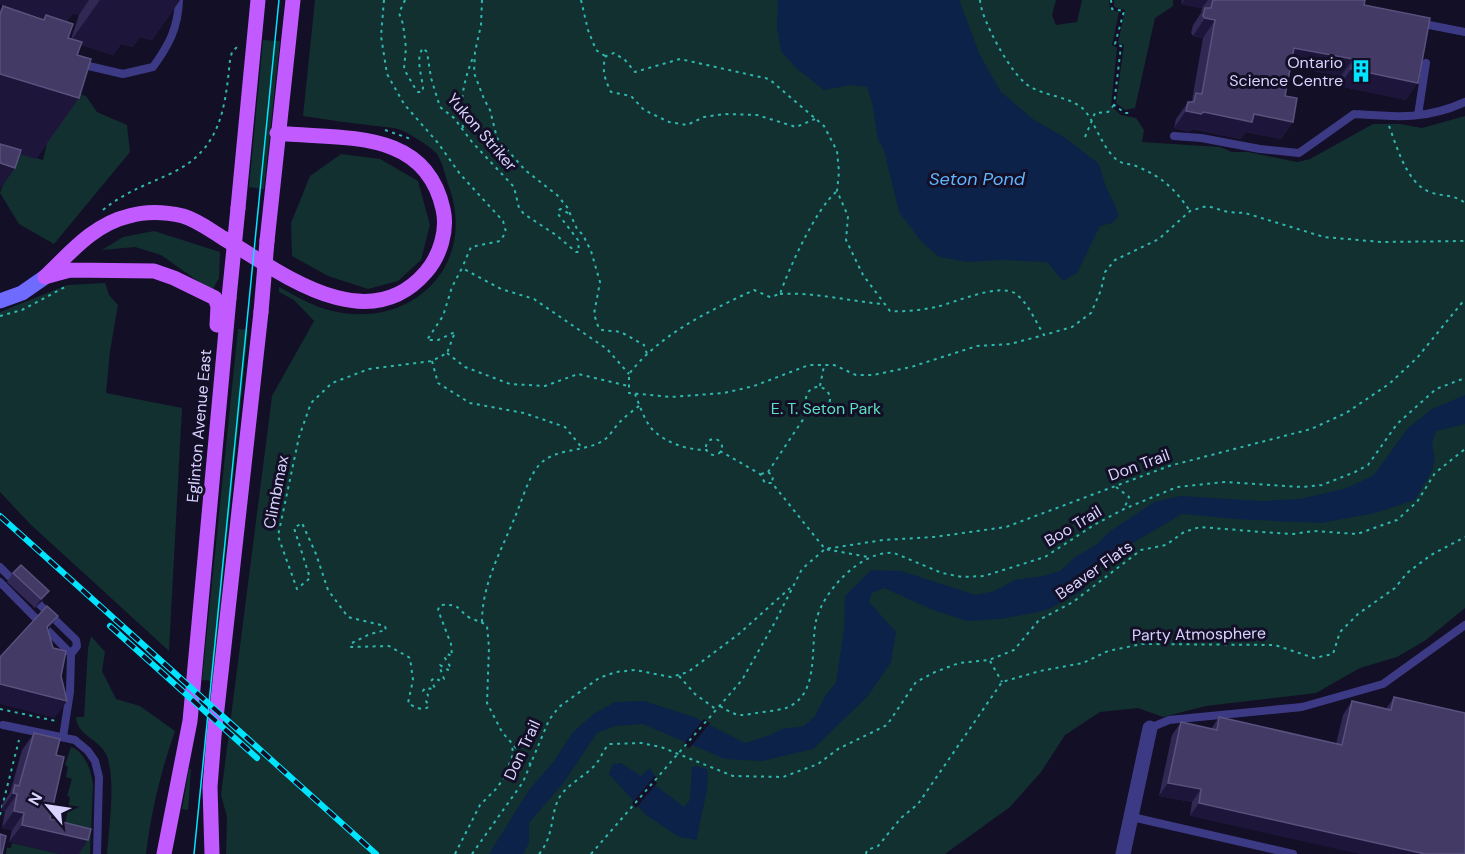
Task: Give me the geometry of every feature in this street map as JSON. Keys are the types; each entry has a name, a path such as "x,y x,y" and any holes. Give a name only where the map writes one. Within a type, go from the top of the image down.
{"main road":[{"name":"Eglinton Avenue East","path":"165,854 190,721 258,0"},
{"path":"212,854 210,787 214,736 293,0"},
{"path":"45,277 99,229 112,221 146,213 164,213 184,217 309,288 350,301 366,303 397,295 425,274 433,263 439,248 444,232 444,214 440,194 428,172 415,159 387,144 357,139 277,133"},
{"path":"45,277 70,270 154,271 215,298 218,306 212,409 214,465"}],"street":[{"path":"0,300 22,293 45,277"},
{"path":"1123,854 1150,728"}],"lane":[{"path":"68,61 123,74 153,67 169,45 178,14 179,0"},
{"path":"1416,22 1465,32"},
{"path":"1418,115 1426,63"},
{"path":"1174,136 1299,153 1354,114 1404,118 1449,110 1465,102"},
{"path":"0,567 11,578"},
{"path":"0,582 71,654"},
{"path":"39,604 76,640 77,646 71,654 70,692 63,737"},
{"path":"1150,728 1169,720 1302,707 1383,684 1465,625"},
{"path":"3,724 75,740 92,756 97,768 100,788 97,854"},
{"path":"1132,817 1293,854"}],"path":[{"path":"384,0 381,36 387,74 404,104 438,143 460,174 503,221 506,232 500,241 471,248 443,316 426,340 438,340 455,332 447,353 465,367 510,384 545,386 578,374 629,386"},
{"name":"Yukon Striker","path":"405,0 399,13 406,48 404,69 416,90 422,92 423,88 419,61 420,51 423,48 426,49 430,78 440,107 454,118 514,187 519,208 524,214 579,252 578,240 558,214 561,209 571,215"},
{"path":"463,130 460,106 463,86 475,52 481,25 482,0"},
{"path":"581,0 588,30 596,50 606,56"},
{"path":"980,0 996,44 1020,79 1030,86 1082,108 1098,137 1118,161 1133,164 1162,178 1190,210"},
{"path":"1085,138 1095,112 1108,112 1114,105 1121,46 1115,44 1124,11 1112,9 1111,0"},
{"path":"97,215 122,195 187,164 208,145 222,118 232,52 239,44 247,40 254,40"},
{"path":"475,52 474,73 490,110 497,138 525,170 557,195 591,251 600,288 594,314 595,322 599,329 606,332 619,331 644,345 647,354"},
{"path":"815,119 796,127 757,115 724,114 704,117 687,124 669,122 644,110 631,96 611,92 602,65 606,56 614,53 625,60 635,72 680,59 769,79 824,126 837,151 839,172 837,191 848,216 846,240 863,275 890,311 904,312 936,307 995,290 1013,291 1025,302 1044,335"},
{"path":"1114,105 1125,113 1132,113"},
{"path":"1386,117 1407,170 1430,192 1458,198 1465,203"},
{"path":"381,129 400,134 416,145"},
{"path":"780,294 812,226 837,191"},
{"path":"462,268 501,289 534,298 607,349 629,374 629,393 671,397 724,393 754,386 809,365 834,365 856,375 873,375 911,367 977,346 1010,344 1072,327 1091,313 1101,290 1105,272 1115,260 1159,239 1190,210 1207,206 1228,212 1245,213 1324,237 1381,242 1465,241"},
{"path":"0,316 22,310 66,286"},
{"path":"629,374 647,354 688,323 754,290 770,297 802,292 854,302 883,304"},
{"name":"Don Trail","path":"825,549 883,540 934,537 1006,527 1169,466 1311,429 1337,417 1389,384 1417,358 1465,299"},
{"name":"Climbmax","path":"447,353 432,360 369,369 332,383 311,403 299,436 278,536 297,589 310,578 294,528 302,523 316,554 328,590 348,617 385,626 386,630 370,634 350,644 351,647 389,646 410,658 413,680 408,703 414,707 428,708 426,701 428,695 423,691 425,688 435,688 431,681 434,678 441,681 444,679 440,665 448,670 451,668 445,658 447,654 452,656 451,644 438,610 440,605 452,604 460,607 471,618 482,622"},
{"path":"432,360 438,383 470,403 524,413 565,427 582,448"},
{"path":"820,386 824,365"},
{"name":"Boo Trail","path":"825,549 870,557 885,552 894,553 942,573 962,577 984,576 1045,557 1124,509 1177,487 1225,482 1302,487 1322,485 1355,472 1368,465 1397,424 1436,389 1465,378"},
{"path":"820,386 828,391 831,399 821,411 811,408 806,401 806,395 812,388 820,386"},
{"path":"634,394 650,426 661,437 679,446 706,450 712,454 720,451"},
{"path":"531,765 502,732 488,703 489,647 487,626 482,622 482,606 496,559 516,515 523,492 541,463 553,456 605,440 618,423 639,405"},
{"path":"760,474 768,472 811,408"},
{"path":"706,450 706,443 712,439 721,443 720,451"},
{"name":"Beaver Flats","path":"539,854 553,826 558,800 577,778 597,763 601,753 609,744 641,743 661,747 733,776 783,777 818,764 838,749 887,725 916,682 959,663 989,660 1014,650 1039,620 1073,602 1141,550 1166,544 1184,532 1200,527 1293,534 1313,531 1357,534 1396,520 1417,502 1436,472 1465,449"},
{"path":"720,451 760,474 765,483 772,483"},
{"path":"591,854 712,716 748,670 776,622 802,569 825,549 772,483 773,476 768,472"},
{"path":"1115,486 1129,497 1124,509"},
{"name":"Party Atmosphere","path":"1002,682 1040,671 1083,663 1108,651 1142,644 1275,645 1314,658 1333,654 1341,632 1358,614 1395,588 1407,573 1431,555 1465,537"},
{"path":"720,706 740,716 785,708 796,701 809,684 816,624 820,610 847,572 870,557"},
{"path":"717,710 695,694 680,676 740,633 792,586"},
{"path":"866,854 867,850 878,846 901,818 918,804 1002,682 989,660"},
{"name":"Don Trail","path":"472,854 523,782 549,720 559,707 599,678 616,672 634,670 671,677 680,676"},
{"path":"0,709 56,721"},
{"path":"0,815 18,740 22,738"},
{"path":"455,854 480,805 505,776 513,754 512,744"}],"green space":[{"name":"E. T. Seton Park","path":"315,0 1056,0 1052,15 1056,25 1077,22 1082,0 1109,0 1110,9 1119,12 1112,45 1117,48 1111,106 1121,115 1136,118 1144,130 1142,142 1220,147 1232,152 1248,152 1297,162 1310,159 1373,124 1400,124 1422,128 1465,116 1465,608 1426,640 1397,657 1360,668 1316,693 1206,706 1163,717 1138,708 1100,712 1065,735 1041,772 1010,807 945,854 226,854 227,817 221,795 272,396 314,321 294,300 279,292 279,287 325,309 355,314 383,312 408,303 429,287 445,267 454,242 455,215 448,184 439,157 431,148 397,129 303,116"},
{"path":"1114,0 1173,0 1173,6 1155,18 1135,108 1125,110 1116,103 1124,45 1118,43 1125,10 1114,7"},
{"path":"263,40 280,41 264,189 249,187"},
{"path":"52,86 86,96 97,112 127,125 130,152 54,244 19,224 0,193 4,182 0,159 21,154 43,160 53,117"},
{"path":"341,154 380,159 418,181 430,225 421,260 398,281 368,289 328,276 292,256 291,223 310,176"},
{"path":"154,231 220,252 219,278 212,291 161,255 135,247 102,250 123,237"},
{"path":"105,283 109,295 118,305 106,393 182,408 169,651 30,524 0,492 0,312 67,285"},
{"path":"238,329 248,330 213,681 202,680"},
{"path":"91,636 105,652 102,671 116,699 140,706 175,731 157,792 146,854 107,854 111,804 110,767 104,750 80,729 76,717 84,717 88,648"},
{"path":"71,747 84,757 93,784 90,854 77,854 64,831 70,797 67,796 72,779 66,777 68,767 65,765"},
{"path":"189,769 191,769 188,810 182,809"},
{"path":"12,843 60,854 6,854 7,848 11,848"}],"water":[{"name":"Seton Pond","path":"778,0 959,0 980,55 1001,92 1034,120 1064,137 1099,164 1119,215 1112,223 1100,226 1077,273 1063,281 1047,262 1001,260 968,262 939,257 920,240 899,212 884,150 878,140 872,102 867,87 852,85 824,90 797,69 781,51 777,27"},
{"path":"1465,395 1465,424 1436,431 1432,444 1435,458 1432,471 1415,500 1375,513 1321,523 1182,514 1102,561 1082,591 1047,610 1002,619 968,621 933,610 884,588 872,593 869,602 896,632 891,662 868,696 813,749 762,761 725,759 643,724 615,726 597,733 564,782 529,823 529,843 523,854 489,854 529,790 554,761 573,732 595,713 615,702 644,701 694,717 745,743 782,729 804,726 815,716 825,696 836,683 844,629 845,596 871,570 901,571 976,595 994,591 1015,580 1060,571 1075,557 1096,545 1109,532 1154,502 1181,496 1262,501 1300,499 1347,488 1374,475 1408,428 1432,409"},
{"path":"621,763 641,776 650,768 655,776 651,782 684,807 690,800 692,767 707,769 707,785 697,840 679,837 646,815 609,774 613,764"}],"pier":[{"path":"704,719 710,723 690,748 683,745"},
{"path":"655,776 657,783 636,808 632,803"}],"building":[{"name":"Ontario Science Centre","path":"1213,0 1365,0 1364,5 1430,18 1418,83 1351,69 1353,59 1294,48 1285,96 1297,98 1293,122 1254,114 1252,122 1204,112 1201,114 1186,111 1188,102 1194,102 1196,93 1202,94 1215,20 1203,16 1205,8 1211,8"},
{"path":"3,6 44,20 46,15 73,24 68,38 82,42 77,55 91,59 79,98 0,74 0,15"},
{"path":"0,144 21,150 15,168 0,163"},
{"path":"21,565 49,591 41,599 13,573"},
{"path":"47,606 58,616 47,627 53,648 66,651 61,676 67,701 0,684 0,657"},
{"path":"1394,697 1465,713 1465,854 1425,854 1199,803 1201,789 1168,783 1181,722 1217,730 1219,717 1342,745 1352,701 1391,710"},
{"path":"34,733 60,739 56,755 64,757 50,819 91,829 88,840 22,825 24,813 14,811 17,794 13,793 15,785 19,786"},
{"path":"0,834 6,836 2,854 0,854"}],"tram line":[{"path":"194,854 279,0"}],"railway":[{"path":"0,516 376,854"},
{"path":"110,626 257,758"}],"place":[{"name":"Ontario Science Centre","path":"1361,71"}]}
